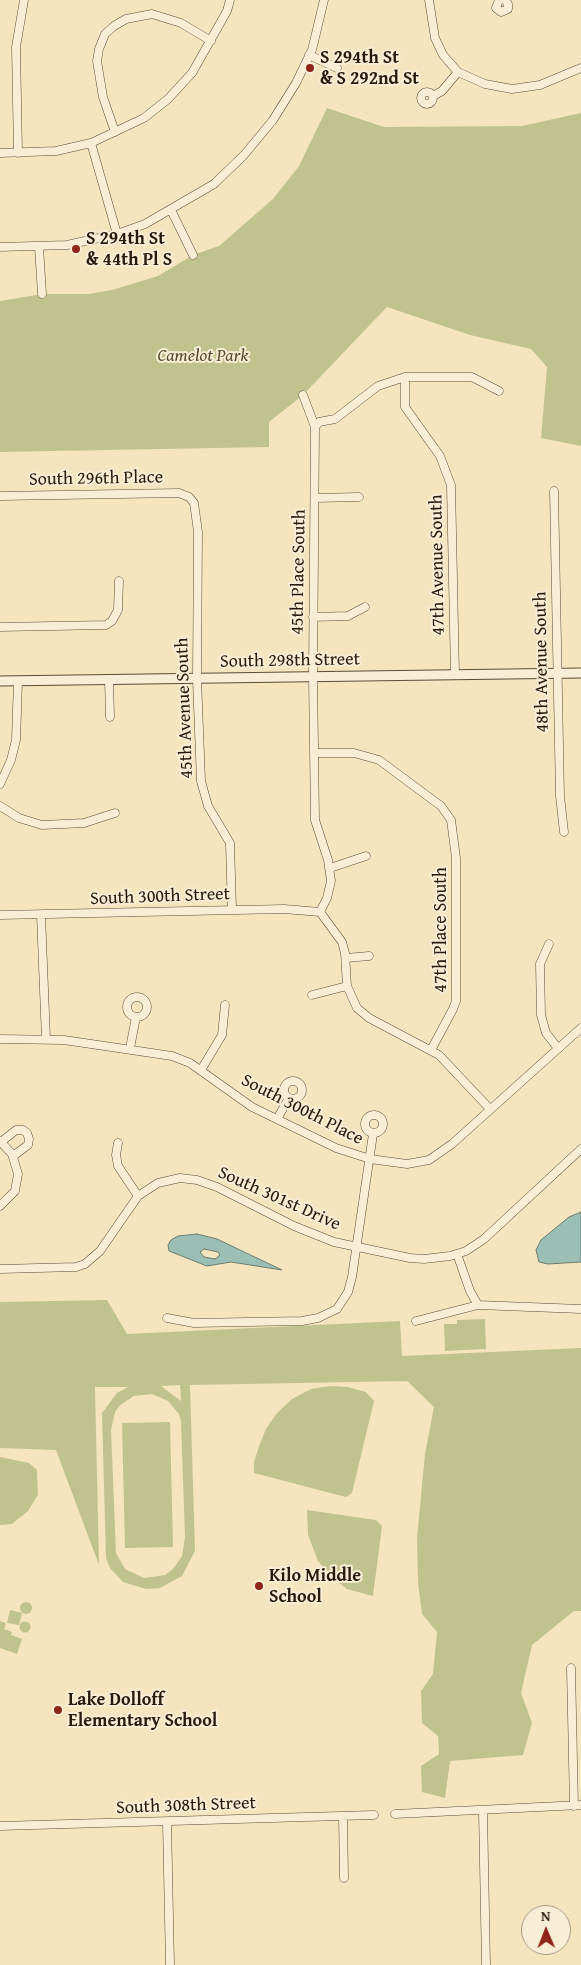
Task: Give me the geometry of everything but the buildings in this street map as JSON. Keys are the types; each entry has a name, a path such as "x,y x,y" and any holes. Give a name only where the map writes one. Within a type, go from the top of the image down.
{"street":[{"path":"18,153 16,48 24,0"},
{"path":"0,153 56,151 91,143 144,118 168,99 192,73 227,11 230,0"},
{"path":"0,247 67,245 117,234 145,224 214,184 244,155 273,120 296,83 311,52 324,0"},
{"path":"429,0 435,38 443,55 458,72 485,84 512,89 540,85 581,68"},
{"path":"499,0 496,8 501,12 508,8 505,0"},
{"path":"115,132 102,97 98,61 99,49 105,34 126,19 141,15 163,16 211,40"},
{"path":"311,52 337,68"},
{"path":"433,96 442,90 458,72"},
{"path":"91,143 117,234"},
{"path":"171,210 194,255"},
{"path":"40,247 42,294"},
{"path":"315,427 319,422 336,419 360,397 378,386 406,378 472,376 499,391"},
{"name":"47th Avenue South","path":"406,378 405,407 440,456 451,485 455,675"},
{"name":"45th Place South","path":"303,395 315,427 313,617 315,824 330,868 330,892 320,912"},
{"name":"48th Avenue South","path":"554,491 560,796 564,832"},
{"name":"South 296th Place","path":"0,496 179,493 192,499"},
{"path":"314,498 359,497"},
{"name":"45th Avenue South","path":"192,499 196,507 198,522 197,679 201,781 208,806 226,833 230,843 232,910"},
{"path":"0,627 106,625 115,618 119,608 119,580"},
{"path":"313,617 348,616 365,607"},
{"name":"South 298th Street","path":"0,681 581,673"},
{"path":"110,680 110,718"},
{"path":"0,784 11,760 16,740 18,681"},
{"name":"47th Place South","path":"314,753 354,754 373,757 435,801 446,813 453,826 456,858 456,1001 431,1050"},
{"path":"0,806 19,818 42,825 84,823 115,813"},
{"path":"330,868 366,856"},
{"name":"South 300th Street","path":"0,915 41,916 306,909 320,912"},
{"path":"320,912 342,942 346,958 347,986 354,1004 362,1013 431,1050 449,1063 490,1109"},
{"path":"41,916 46,1039"},
{"path":"549,944 540,964 541,1015 546,1033 558,1046"},
{"path":"346,958 369,956"},
{"path":"312,995 347,986"},
{"path":"201,1070 222,1035 225,1005"},
{"path":"130,1048 136,1017"},
{"name":"South 300th Place","path":"0,1039 46,1039 130,1048 172,1056 201,1070 237,1097 346,1153 370,1160 407,1164 429,1160 452,1144 558,1046 581,1028"},
{"path":"277,1119 289,1098"},
{"path":"0,1206 12,1194 17,1185 18,1174 13,1156 1,1142 16,1130 22,1130 28,1134 28,1145 13,1156"},
{"path":"167,1318 194,1323 302,1321 329,1314 337,1309 348,1292 357,1248 373,1134"},
{"path":"0,1269 70,1267 85,1264 95,1257 138,1196 118,1166 116,1155 118,1143"},
{"name":"South 301st Drive","path":"138,1196 149,1187 166,1180 180,1178 197,1180 218,1187 307,1232 357,1248 424,1259 458,1254 484,1239 581,1149"},
{"path":"458,1254 470,1292 478,1305"},
{"path":"416,1321 478,1305 581,1309"},
{"path":"395,1814 578,1806 571,1668"},
{"path":"483,1811 484,1945 486,1965"},
{"name":"South 308th Street","path":"0,1826 374,1815"},
{"path":"343,1816 344,1878"},
{"path":"167,1822 170,1965"}],"green space":[{"name":"Camelot Park","path":"327,108 384,127 522,126 581,113 581,446 541,438 547,367 531,349 470,335 387,307 303,395 269,422 269,447 0,452 0,301 42,294 89,294 112,290 158,276 193,255 219,246 273,199 299,166"},
{"path":"107,1300 127,1334 400,1321 402,1356 581,1348 581,1611 574,1611 532,1645 521,1693 532,1723 523,1755 450,1761 445,1798 422,1792 421,1766 439,1754 438,1736 422,1723 421,1691 433,1674 437,1632 422,1614 418,1583 417,1538 425,1454 434,1407 407,1381 190,1385 195,1551 182,1576 160,1588 146,1589 123,1582 110,1568 106,1558 102,1413 117,1393 128,1387 95,1387 99,1565 56,1450 0,1448 0,1302","holes":["180,1385 181,1401 161,1386 162,1386","152,1394 168,1401 179,1414 181,1421 185,1537 182,1556 173,1569 165,1575 144,1578 125,1569 116,1553 111,1430 115,1412 120,1405 134,1396"]},
{"path":"485,1319 486,1349 445,1351 444,1324 457,1324 457,1320"},
{"path":"330,1386 348,1387 366,1392 374,1401 352,1493 346,1497 254,1473 254,1462 259,1446 266,1429 277,1413 292,1399 311,1389"},
{"path":"170,1422 173,1547 125,1548 122,1423"},
{"path":"0,1457 29,1463 37,1470 38,1495 28,1511 12,1524 0,1525"},
{"path":"307,1510 376,1520 382,1526 373,1596 347,1589 332,1577 318,1561 308,1535"},
{"path":"24,1602 28,1602 32,1608 28,1614 24,1614 20,1610 20,1606"},
{"path":"10,1610 22,1613 19,1625 7,1623"},
{"path":"0,1621 6,1623 4,1629 12,1632 11,1635 22,1639 17,1654 0,1648"},
{"path":"25,1621 31,1627 25,1633 19,1627"}],"water":[{"path":"581,1212 581,1262 548,1264 539,1262 536,1250 541,1240 569,1217"},
{"path":"197,1234 217,1239 282,1270 231,1262 207,1266 169,1251 168,1245 171,1240 178,1236","holes":["204,1249 218,1252 220,1255 215,1259 204,1257 200,1252"]}],"place":[{"name":"S 294th St & S 292nd St","path":"310,68"},
{"name":"S 294th St & 44th Pl S","path":"76,249"},
{"name":"Kilo Middle School","path":"259,1586"},
{"name":"Lake Dolloff Elementary School","path":"58,1710"}]}
